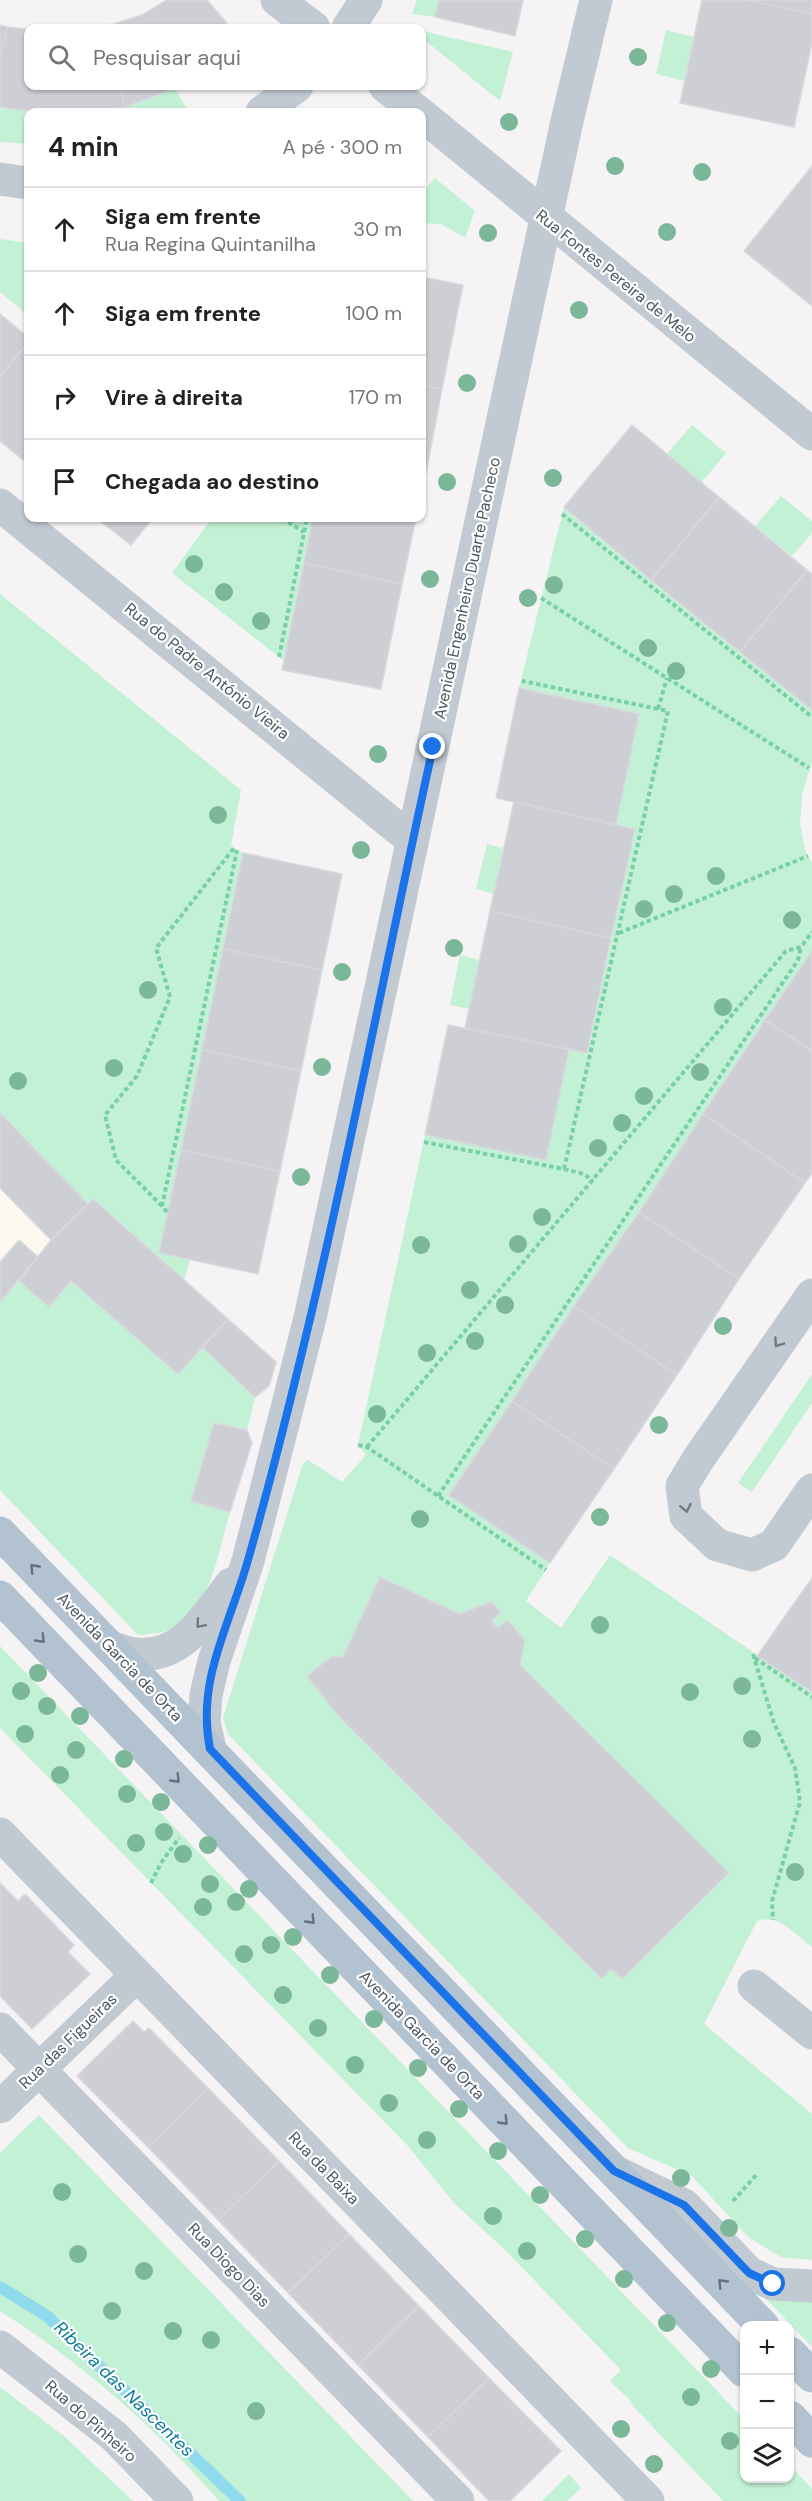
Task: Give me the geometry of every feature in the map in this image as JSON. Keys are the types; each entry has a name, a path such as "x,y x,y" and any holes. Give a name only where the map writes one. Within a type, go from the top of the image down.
{"main road":[{"name":"Avenida Garcia de Orta","path":"0,1533 759,2321"},
{"name":"Avenida Garcia de Orta","path":"0,1597 740,2367"},
{"path":"794,2358 812,2376"},
{"path":"794,2422 812,2441"}],"street":[{"path":"277,0 309,24"},
{"path":"351,24 366,0"},
{"name":"Avenida Engenheiro Duarte Pacheco","path":"210,1749 204,1722 206,1695 214,1662 248,1561 310,1318 546,219 596,0"},
{"path":"267,108 292,90"},
{"name":"Rua Fontes Pereira de Melo","path":"390,90 412,108"},
{"name":"Rua Fontes Pereira de Melo","path":"426,119 812,434"},
{"path":"0,179 24,182"},
{"name":"Rua do Padre António Vieira","path":"0,505 412,840"},
{"path":"812,1295 705,1447 682,1486 686,1516 717,1545 752,1555 774,1545 812,1490"},
{"name":"Avenida Engenheiro Duarte Pacheco","path":"110,1647 138,1654 165,1652 184,1640 200,1625 248,1561"},
{"name":"Rua da Baixa","path":"0,1834 648,2501"},
{"name":"Rua das Figueiras","path":"0,2107 137,1975"},
{"path":"754,1986 812,2033"},
{"name":"Rua Diogo Dias","path":"0,2029 458,2501"},
{"path":"614,2171 684,2205 749,2273 773,2284 812,2286"},
{"name":"Rua do Pinheiro","path":"0,2347 114,2436 177,2501"}],"path":[{"path":"562,514 812,717"},
{"path":"288,522 304,532"},
{"path":"279,657 306,522"},
{"path":"542,598 809,768"},
{"path":"658,709 667,678"},
{"path":"522,681 668,711 564,1169"},
{"path":"162,1206 236,849 156,948 170,997 137,1076 105,1115 116,1160 167,1212"},
{"path":"618,933 808,856"},
{"path":"438,1496 798,960 801,947 812,932"},
{"path":"367,1447 786,951 801,947"},
{"path":"424,1142 584,1173 593,1180"},
{"path":"358,1445 367,1447 546,1570"},
{"path":"773,1920 772,1901 800,1802 795,1768 774,1723 754,1656 812,1696"},
{"path":"151,1882 161,1863 182,1835"},
{"path":"731,2204 757,2174"}],"shaded area":[{"path":"0,1113 88,1204 51,1240 0,1302"}],"green space":[{"path":"417,0 439,0 435,17 412,14"},
{"path":"666,30 694,37 685,81 656,74"},
{"path":"426,32 513,52 500,101 426,41"},
{"path":"176,90 187,108 116,108"},
{"path":"0,107 24,110 24,144 0,142"},
{"path":"435,178 475,211 465,238 441,224 426,223 426,188"},
{"path":"0,239 24,242 24,312 0,292"},
{"path":"692,425 726,453 701,483 667,454"},
{"path":"781,496 812,521 812,533 792,556 755,526"},
{"path":"564,507 812,710 812,762 802,795 800,824 805,850 812,863 812,951 449,1495 550,1563 526,1601 561,1628 610,1555 812,1692 812,1947 786,1926 772,1920 757,1921 704,2024 812,2114 812,2260 781,2257 748,2237 692,2176 628,2148 228,1734 223,1718 303,1463 308,1460 342,1482 366,1455 358,1445 425,1135 546,1160 569,1049 587,1053 635,829 616,825 639,714 519,688","holes":["492,1602 501,1612 491,1621 498,1628 507,1621 525,1640 520,1665 728,1872 622,1979 611,1969 601,1979 341,1719 307,1676 331,1657 343,1657"]},
{"path":"209,522 312,522 284,661 172,573"},
{"path":"0,594 241,790 231,846 243,853 159,1253 190,1259 184,1280 94,1199 88,1204 0,1113"},
{"path":"487,844 503,848 494,894 476,889"},
{"path":"460,955 479,960 469,1009 450,1005"},
{"path":"19,1281 49,1307 71,1281 178,1373 202,1347 255,1397 247,1430 214,1423 191,1501 230,1512 216,1563 203,1597 194,1611 166,1631 138,1635 0,1490 0,1302"},
{"path":"812,1374 812,1403 752,1492 738,1483"},
{"path":"0,1646 740,2415 740,2483 794,2483 794,2469 812,2489 812,2501 723,2501 610,2381 621,2370 505,2250 454,2203 408,2146 0,1728"},
{"path":"39,2115 413,2501 219,2501 170,2448 117,2398 60,2352 0,2311 0,2153"},
{"path":"770,2296 812,2300 812,2347 794,2328 794,2321 787,2321 767,2300"},
{"path":"0,2387 65,2437 133,2501 0,2501"},
{"path":"569,2474 581,2488 567,2501 542,2501"}],"building":[{"path":"167,0 207,0 228,24 113,24 142,15"},
{"path":"439,0 523,0 515,36 435,17"},
{"path":"702,0 747,0 812,14 812,43 794,127 680,103"},
{"path":"747,0 812,0 812,14"},
{"path":"0,25 7,27 0,57"},
{"path":"7,27 24,29 24,90 121,90 125,107 24,108 24,110 0,107 0,57"},
{"path":"121,90 170,90 125,107"},
{"path":"812,166 812,306 744,251"},
{"path":"426,278 463,285 442,389 426,386"},
{"path":"0,314 24,334 24,347 0,377"},
{"path":"24,347 24,461 0,441 0,377"},
{"path":"426,386 442,389 426,473"},
{"path":"632,425 719,497 651,580 564,507"},
{"path":"719,497 807,570 740,652 651,580"},
{"path":"101,522 150,522 131,545"},
{"path":"312,522 415,522 402,584 304,563"},
{"path":"304,563 402,584 381,689 282,670"},
{"path":"807,570 812,574 812,710 740,652"},
{"path":"519,688 639,714 616,825 496,798"},
{"path":"514,802 635,829 611,938 490,911"},
{"path":"243,853 342,874 322,970 223,949"},
{"path":"490,911 611,938 587,1053 465,1028"},
{"path":"223,949 322,970 301,1071 202,1050"},
{"path":"812,951 812,1051 765,1020"},
{"path":"765,1020 812,1051 812,1173 805,1183 703,1114"},
{"path":"448,1025 569,1049 546,1160 425,1135"},
{"path":"202,1050 301,1071 280,1171 181,1150"},
{"path":"0,1113 88,1204 51,1240 0,1188"},
{"path":"703,1114 805,1183 739,1279 639,1212"},
{"path":"181,1150 280,1171 258,1274 159,1253"},
{"path":"93,1199 228,1319 178,1374 71,1281 49,1307 19,1281 51,1240"},
{"path":"639,1212 739,1279 677,1375 574,1306"},
{"path":"19,1240 38,1257 0,1302 0,1262"},
{"path":"574,1306 677,1375 614,1469 512,1401"},
{"path":"228,1319 276,1362 269,1386 255,1397 202,1347"},
{"path":"512,1401 614,1469 550,1563 449,1495"},
{"path":"214,1423 247,1430 252,1443 230,1512 191,1501"},
{"path":"380,1577 459,1614 492,1602 501,1612 491,1621 498,1628 507,1620 525,1640 520,1665 729,1873 622,1979 611,1969 602,1979 341,1719 307,1676 331,1657 343,1657"},
{"path":"812,1578 812,1692 757,1656"},
{"path":"0,1883 18,1901 25,1894 74,1945 68,1952 90,1974 32,2029 0,1996"},
{"path":"133,2021 144,2032 149,2028 208,2088 148,2147 77,2076"},
{"path":"208,2088 279,2161 218,2220 148,2147"},
{"path":"279,2161 349,2234 288,2293 218,2220"},
{"path":"349,2234 419,2306 358,2365 288,2293"},
{"path":"419,2306 489,2378 428,2437 358,2365"},
{"path":"489,2378 561,2451 510,2501 489,2501 428,2437"}],"waterway":[{"name":"Ribeira das Nascentes","path":"0,2287 47,2316 240,2501"}],"route":[{"path":"433,747 310,1318 248,1561 214,1662 206,1695 204,1722 210,1749 614,2171 684,2205 749,2273 773,2284"}]}
